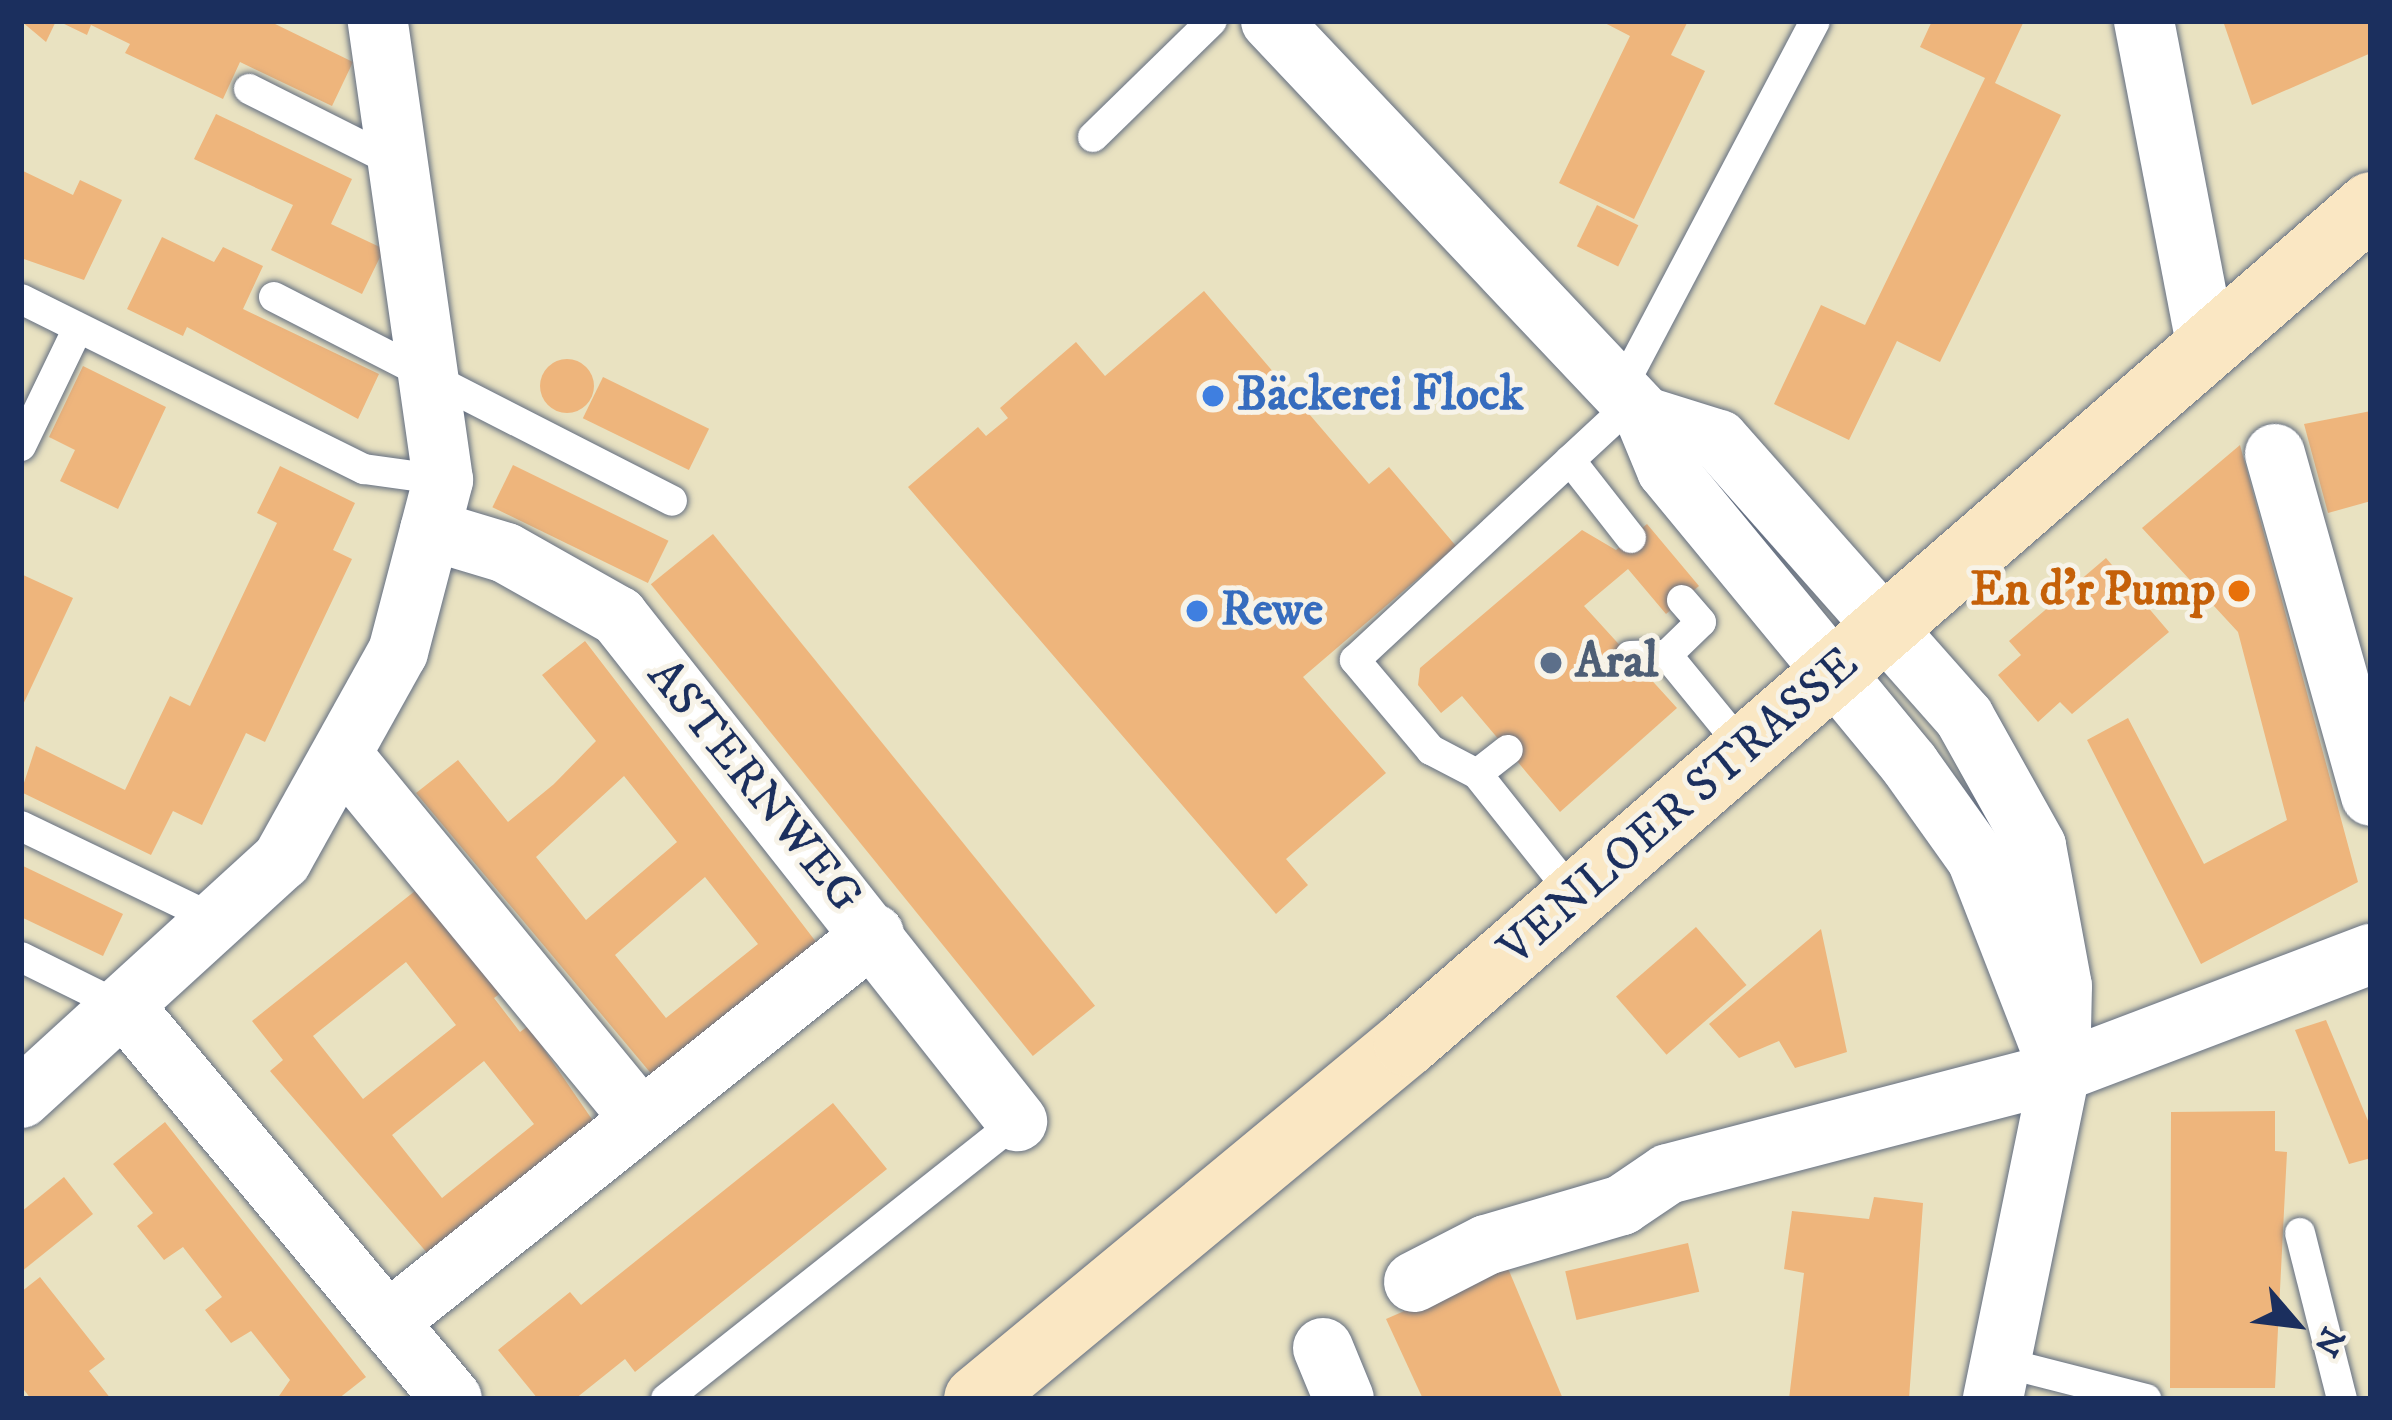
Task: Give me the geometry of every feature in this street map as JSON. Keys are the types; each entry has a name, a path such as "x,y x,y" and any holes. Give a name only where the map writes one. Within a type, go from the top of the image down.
{"main road":[{"name":"VENLOER STRASSE","path":"977,1399 1575,897 2371,205"}],"street":[{"path":"21,1098 125,1009 282,860 347,761 398,652 436,505 424,372 378,21"},
{"path":"1271,21 1632,404 1667,470 1858,651 1977,859 2060,1072 1997,1380"},
{"path":"2144,21 2206,344"},
{"path":"2275,454 2371,796"},
{"name":"ASTERNWEG","path":"436,505 506,553 618,616 1017,1120"},
{"path":"347,761 641,1119"},
{"path":"390,1320 874,934"},
{"path":"1414,1282 1486,1245 1622,1204 1668,1174 2060,1072 2371,954"},
{"path":"125,1009 452,1399"}],"lane":[{"path":"1093,137 1212,21"},
{"path":"1575,897 1477,773 1431,750 1354,660 1632,404 1815,21"},
{"path":"250,88 396,163"},
{"path":"274,297 672,500"},
{"name":"ASTERNWEG","path":"21,299 436,505"},
{"path":"21,446 78,328"},
{"path":"1570,460 1631,538"},
{"path":"1630,656 1666,655 1701,622 1682,600"},
{"path":"1666,655 1744,749"},
{"path":"1477,773 1508,750"},
{"path":"21,826 218,921"},
{"path":"21,957 125,1009"},
{"path":"666,1399 1017,1120"},
{"path":"2300,1233 2342,1399"},
{"path":"1997,1380 2146,1399"}],"building":[{"path":"21,21 56,21 46,42"},
{"path":"58,21 269,21 353,62 332,106 240,62 223,99 125,53 130,44 91,25 87,35"},
{"path":"1601,21 1688,21 1671,55 1705,71 1634,219 1559,183 1630,36"},
{"path":"1932,21 2024,21 1995,83 2061,115 1940,362 1897,341 1849,440 1774,404 1821,305 1865,325 1985,78 1920,47"},
{"path":"2223,21 2371,21 2371,53 2252,105"},
{"path":"216,114 352,179 331,224 384,249 362,294 271,250 293,205 194,159"},
{"path":"21,170 73,195 80,180 122,200 84,280 21,258"},
{"path":"1597,205 1638,225 1618,267 1577,246"},
{"path":"162,237 214,262 223,247 263,266 243,309 379,374 358,419 187,327 183,336 127,309"},
{"name":"Rewe","path":"1204,291 1369,484 1389,467 1456,546 1303,677 1386,773 1286,859 1308,885 1276,914 908,487 978,427 986,436 1008,418 1000,408 1076,342 1105,376"},
{"path":"567,359 586,367 594,386 586,405 567,413 548,405 540,386 548,367"},
{"path":"83,366 166,407 118,509 60,481 75,450 49,437"},
{"path":"603,377 709,429 689,470 583,418"},
{"path":"2371,411 2371,501 2328,513 2304,424"},
{"path":"2240,445 2358,882 2201,964 2087,740 2128,718 2204,864 2287,820 2238,632 2142,528"},
{"path":"513,465 668,541 648,583 492,507"},
{"path":"280,466 355,503 333,550 352,559 265,742 246,733 202,825 173,811 151,855 21,792 36,746 125,790 170,696 190,706 277,523 257,513"},
{"path":"1647,524 1699,586 1666,614 1628,569 1584,606 1677,708 1560,812 1462,696 1441,713 1418,685 1420,668 1582,530 1616,550"},
{"path":"713,534 1095,1006 1033,1056 651,584"},
{"path":"2106,558 2169,632 2072,714 2060,702 2038,722 1998,675 2021,655 2009,641"},
{"path":"21,574 73,598 21,709"},
{"path":"585,641 823,951 659,1083 416,793 458,760 508,822 554,784 596,741 542,675","holes":["624,776 677,842 586,920 536,857","705,877 758,944 666,1018 615,955"]},
{"path":"21,865 123,914 103,956 21,917"},
{"path":"430,879 501,993 494,998 520,1032 528,1026 600,1131 435,1262 270,1071 283,1060 252,1021","holes":["406,962 456,1025 363,1099 313,1036","484,1061 534,1124 442,1198 392,1135"]},
{"path":"1696,927 1747,985 1667,1055 1616,997"},
{"path":"1821,929 1847,1052 1795,1068 1779,1041 1739,1058 1709,1024"},
{"path":"2326,1020 2371,1128 2371,1158 2349,1164 2295,1030"},
{"path":"833,1103 887,1169 635,1372 625,1359 575,1399 538,1399 498,1350 570,1292 581,1305"},
{"path":"2275,1111 2275,1151 2287,1152 2275,1388 2170,1388 2171,1112"},
{"path":"165,1122 366,1377 338,1399 277,1399 290,1380 251,1331 231,1343 205,1310 222,1297 183,1247 164,1260 137,1226 153,1213 113,1164"},
{"path":"64,1177 93,1214 21,1272 21,1212"},
{"path":"1874,1197 1923,1203 1909,1399 1789,1399 1804,1273 1784,1269 1792,1211 1869,1219"},
{"path":"1688,1243 1699,1292 1576,1320 1565,1271"},
{"path":"1507,1266 1563,1399 1423,1399 1386,1319"},
{"path":"40,1277 105,1359 89,1371 111,1399 31,1399 21,1386 21,1292"}],"place":[{"name":"Bäckerei Flock","path":"1213,396"},
{"name":"En d'r Pump","path":"2239,591"},
{"name":"Rewe","path":"1197,611"},
{"name":"Aral","path":"1551,663"}]}
